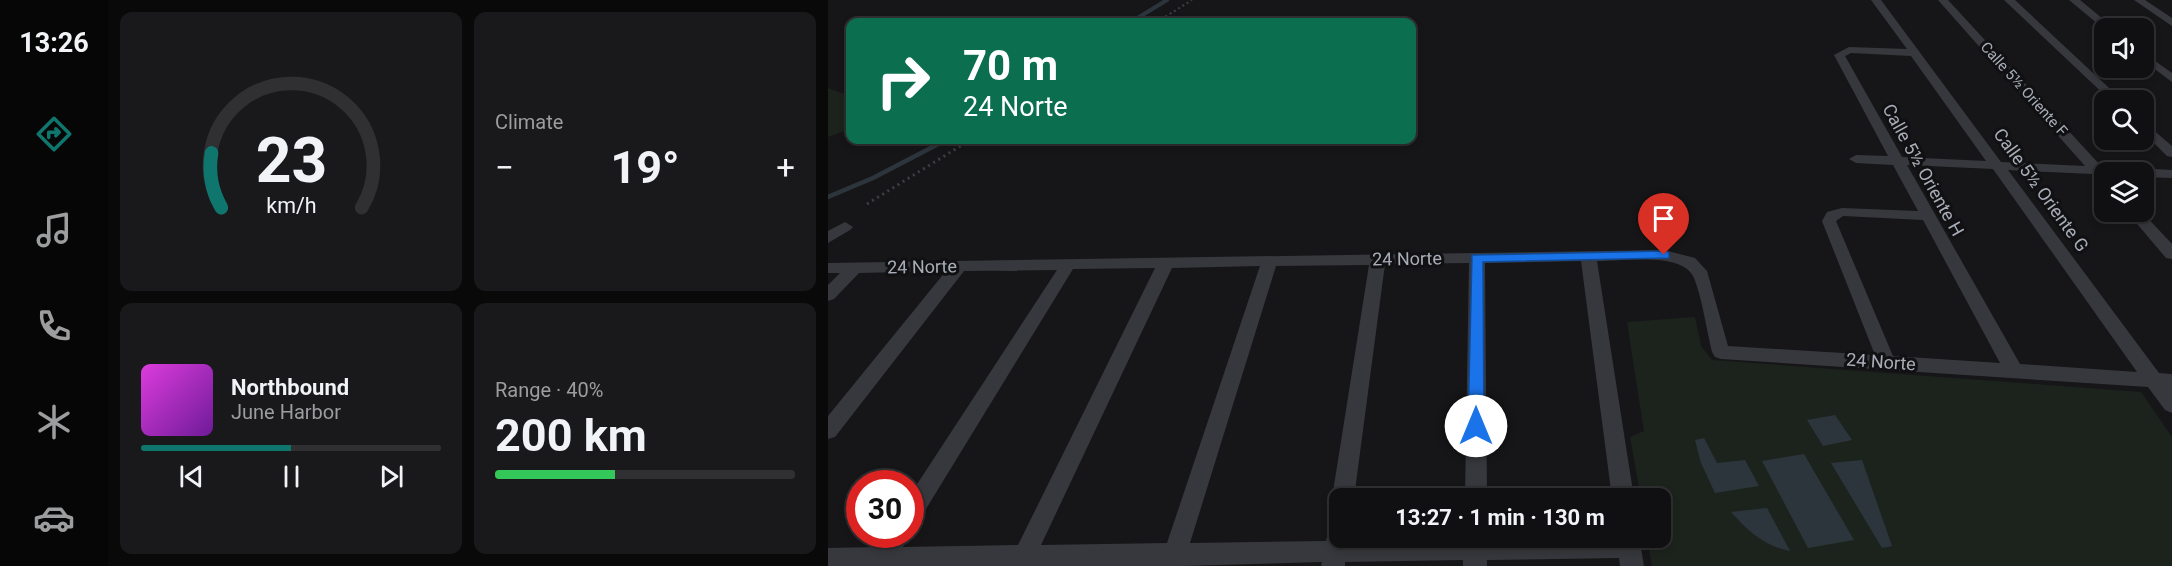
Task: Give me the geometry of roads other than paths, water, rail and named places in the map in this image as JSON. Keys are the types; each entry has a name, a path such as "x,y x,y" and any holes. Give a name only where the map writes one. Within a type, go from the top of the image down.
{"street":[{"name":"Calle 5½ Oriente G","path":"1876,0 1999,166 2163,380 2172,405"},
{"name":"Calle 5½ Oriente F","path":"1943,0 2094,167"},
{"path":"2009,0 2105,90"},
{"path":"2074,0 2096,18"},
{"path":"2139,0 2172,23"},
{"name":"Calle 5½ Oriente H","path":"1915,53 1849,50 1839,54 2014,371"},
{"path":"2154,64 2172,79"},
{"path":"2154,136 2172,153"},
{"path":"1856,159 1999,166 2094,174"},
{"path":"2154,173 2172,174"},
{"path":"1887,363 1829,221 1832,215 1842,212 1928,216"},
{"path":"2143,222 2172,254"},
{"path":"828,238 845,226"},
{"name":"24 Norte","path":"828,268 1664,255 1689,262 1701,275 1721,352 2163,380"},
{"path":"1588,256 1622,488"},
{"path":"1476,488 1477,258"},
{"path":"1344,488 1378,260"},
{"path":"1173,560 1270,261"},
{"path":"1022,561 1166,263"},
{"path":"924,493 1068,265"},
{"path":"828,431 958,266"},
{"path":"828,295 854,268"},
{"path":"881,562 890,548"},
{"path":"828,559 881,562 1334,559 1475,551 1630,550"}],"waterway":[{"path":"1138,18 1167,0"},
{"path":"828,197 873,178 938,144"}]}
